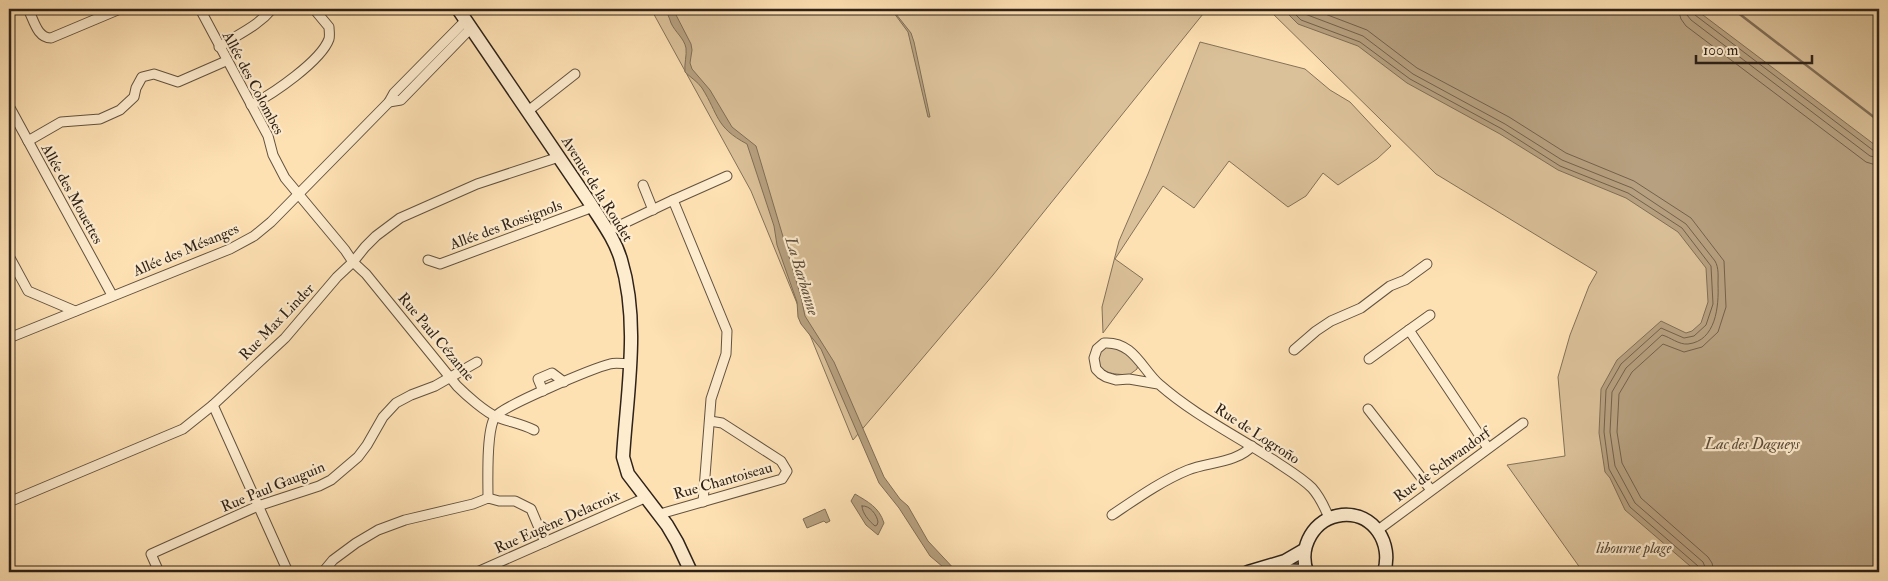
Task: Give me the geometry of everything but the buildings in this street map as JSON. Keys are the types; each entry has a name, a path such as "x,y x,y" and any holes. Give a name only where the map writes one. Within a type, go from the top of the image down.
{"street":[{"path":"28,9 40,34 45,38 51,38 120,9"},
{"name":"Allée des Colombes","path":"200,9 226,61 268,136 273,155 285,178 353,262"},
{"path":"219,47 264,19 272,9"},
{"path":"252,106 289,82 320,53 330,38 329,27 314,9"},
{"name":"Avenue de la Roudet","path":"458,9 593,207 608,231 621,258 630,300 630,364 623,457 628,474 660,514 678,542 692,572"},
{"name":"Allée des Mésanges","path":"9,338 230,248 254,236 271,222 389,102 401,100 469,24"},
{"path":"28,141 61,122 100,119 120,110 134,97 136,88 142,78 154,74 178,82 226,61"},
{"path":"528,111 575,74"},
{"name":"Allée des Mouettes","path":"9,106 112,295"},
{"name":"Rue Max Linder","path":"9,502 183,429 213,405 285,338 337,277 376,236 400,218 477,184 559,157"},
{"path":"608,231 727,176"},
{"path":"643,185 653,210"},
{"path":"673,200 727,331 726,354 711,399 703,502"},
{"name":"Allée des Rossignols","path":"428,260 440,264 593,207"},
{"path":"9,256 28,291 75,311"},
{"name":"Rue Paul Cézanne","path":"353,262 366,274 450,378 468,397 496,416 521,423 534,430"},
{"path":"1294,350 1316,331 1361,308 1390,286 1405,280 1427,264"},
{"path":"1369,359 1430,315"},
{"path":"1409,330 1488,448"},
{"name":"Rue de Logroño","path":"1158,384 1129,379 1116,380 1106,377 1096,369 1094,358 1097,349 1104,343 1113,342 1138,358 1158,384 1200,414 1298,476 1313,489 1325,507 1329,518"},
{"name":"Rue Paul Gauguin","path":"159,572 151,554 258,506 331,480 358,458 383,416 396,403 410,395 435,386 477,362"},
{"path":"488,498 490,434 496,416 543,391 612,363 630,364"},
{"path":"1129,379 1138,374 1144,365"},
{"path":"543,391 538,379 552,374 564,382"},
{"path":"213,405 288,572"},
{"path":"1368,408 1431,490"},
{"name":"Rue Chantoiseau","path":"660,514 674,508 703,502 782,479 787,471 781,461 722,423 710,421"},
{"name":"Rue de Schwandorf","path":"1378,530 1523,423"},
{"path":"1112,515 1168,479 1189,470 1243,454 1252,446"},
{"name":"Rue Eugène Delacroix","path":"478,572 647,497"},
{"path":"322,572 333,560 378,530 405,520 473,504 488,498 499,501 515,501 531,509 545,542"},
{"path":"1249,572 1276,570 1307,572 1304,550 1309,537 1317,526 1329,518 1342,515 1355,516 1367,521 1378,530 1384,539 1387,550 1385,572"},
{"path":"1249,572 1285,561 1304,550"}],"green space":[{"path":"651,9 1207,9 993,275 853,440 751,191"},
{"name":"Lac des Dagueys","path":"1268,9 1879,9 1879,572 1583,572 1507,465 1565,456 1558,377 1570,335 1589,286 1597,272 1436,174"},
{"path":"1200,42 1305,69 1330,90 1350,102 1391,146 1377,159 1338,185 1323,173 1306,196 1288,207 1229,161 1194,208 1163,186 1115,259 1143,279 1103,333 1102,307 1119,241 1148,174"},
{"path":"1105,346 1117,346 1138,363 1137,369 1129,375 1110,373 1102,369 1099,365 1098,355"}],"water":[{"path":"664,9 672,9 674,11 691,44 690,63 692,69 710,90 732,127 756,146 805,316 834,362 884,477 900,499 908,506 928,541 957,572 949,572 930,556 899,508 879,483 821,349 801,324 798,317 797,302 777,245 774,226 747,144 723,126 702,88 685,72 685,44"},
{"path":"891,9 911,33 930,117 928,117 908,32"},
{"name":"Lac des Dagueys","path":"1283,9 1695,9 1879,148 1879,572 1697,572 1625,510 1610,478 1605,472 1599,433 1601,389 1617,360 1661,321 1686,333 1692,331 1701,323 1708,302 1706,268 1678,232 1626,198 1558,170 1500,134 1407,83 1358,46 1298,24"},
{"path":"855,494 872,506 882,517 884,523 878,535 866,525 851,501"},
{"path":"825,509 830,521 826,523 824,521 807,528 803,519"}],"waterway":[{"path":"1733,9 1879,121"}],"water label":[{"name":"La Barbanne","path":"802,276"}],"park label":[{"name":"libourne plage","path":"1634,548"}]}
